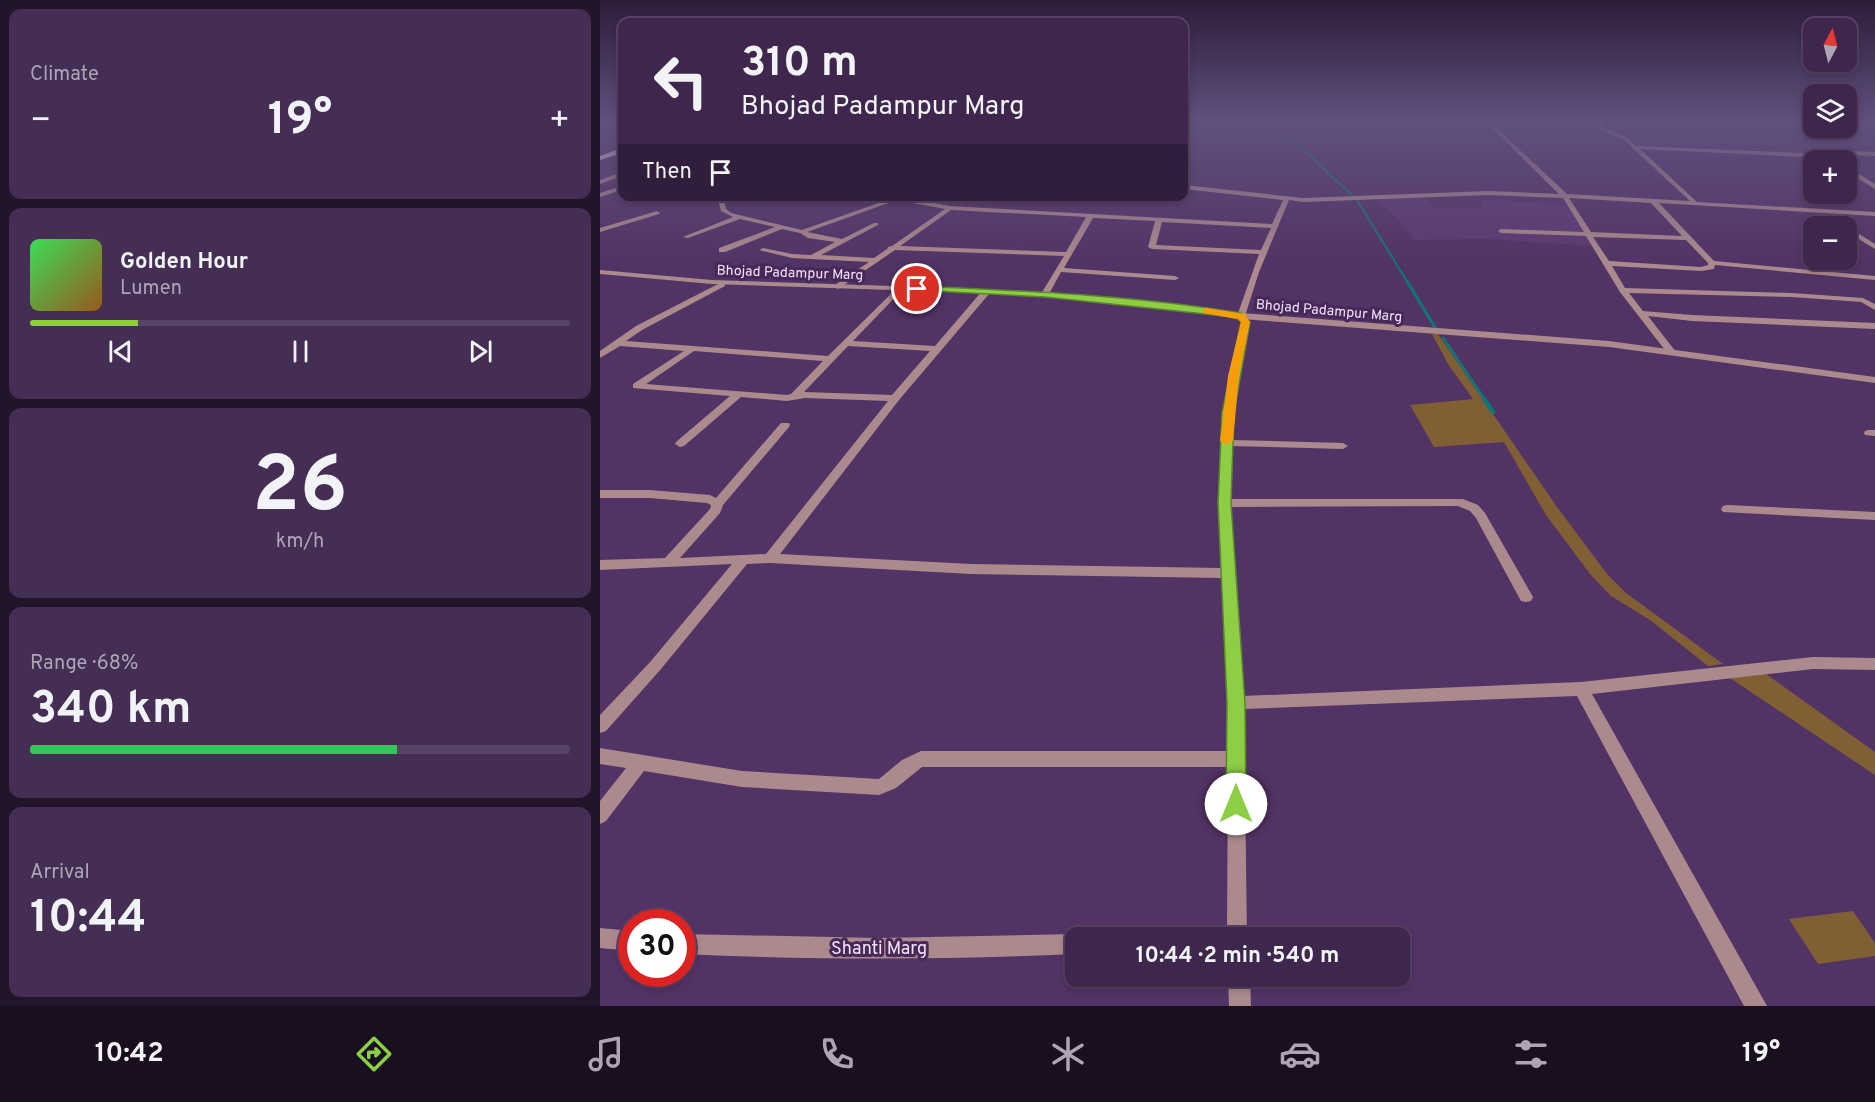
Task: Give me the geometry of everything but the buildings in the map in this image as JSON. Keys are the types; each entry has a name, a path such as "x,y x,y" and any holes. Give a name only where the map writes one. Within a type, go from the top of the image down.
{"street":[{"path":"1537,169 1565,196 1623,290 1671,352"},
{"path":"1658,169 1696,204"},
{"path":"600,182 618,175"},
{"path":"1857,177 1875,192"},
{"path":"1188,187 1286,199 1337,200 1489,193 1875,214"},
{"path":"600,195 618,189"},
{"path":"1237,927 1236,703 1225,503 1226,443 1234,376 1246,322 1241,316 1263,252 1286,199"},
{"path":"721,201 723,210 738,218 802,232 808,236 841,241"},
{"path":"802,232 892,201"},
{"path":"902,201 950,208 1276,226"},
{"path":"1653,201 1712,263 1875,278"},
{"path":"838,287 890,248 950,208"},
{"path":"1823,212 1829,216"},
{"path":"600,231 657,213"},
{"path":"1045,294 1091,215"},
{"path":"686,237 738,218"},
{"path":"1159,219 1152,247 1263,252"},
{"path":"813,257 876,224"},
{"path":"722,250 781,227"},
{"path":"1501,231 1687,238"},
{"path":"1857,235 1875,247"},
{"path":"890,248 1068,254"},
{"path":"764,250 813,257 874,260"},
{"path":"1795,261 1806,273"},
{"path":"1605,263 1701,269 1711,267 1712,263"},
{"path":"1060,270 1175,278"},
{"name":"Bhojad Padampur Marg","path":"600,272 722,284 1045,294 1241,316 1584,342 1875,380"},
{"path":"600,355 639,328 722,284"},
{"path":"794,397 899,288"},
{"path":"1623,290 1792,295 1863,300 1875,308"},
{"path":"770,558 896,398 986,292"},
{"path":"1642,314 1875,326"},
{"path":"620,343 829,359"},
{"path":"846,343 937,349"},
{"path":"692,349 636,386 794,397 805,394 896,398"},
{"path":"680,444 739,394"},
{"path":"668,563 716,510 717,504 785,425"},
{"path":"1226,443 1343,446"},
{"path":"600,494 650,494 710,499 717,504"},
{"path":"1225,503 1459,502 1474,508 1481,516 1526,597"},
{"path":"1727,509 1875,516"},
{"path":"600,565 770,558 994,569 1228,573"},
{"path":"600,726 656,665 744,560"},
{"path":"1236,703 1581,689 1813,663 1875,664"},
{"path":"1581,689 1756,1006"},
{"path":"600,756 765,781 879,787 890,783 901,769 921,759 1236,759"},
{"path":"600,815 640,763"},
{"path":"600,938 618,940"},
{"name":"Shanti Marg","path":"696,945 776,948 1065,944"},
{"path":"1239,987 1240,1006"}],"shaded area":[{"path":"1423,197 1435,207 1482,208 1480,200 1568,204 1594,246 1486,239 1414,240 1396,217 1376,200"},
{"path":"1432,334 1438,334 1557,507 1607,574 1626,593 1723,664 1708,666 1650,620 1611,596 1590,574 1546,515 1504,442 1434,447 1410,405 1473,399 1448,364"},
{"path":"1766,674 1875,752 1875,775 1730,678"},
{"path":"1853,911 1875,943 1875,956 1818,964 1789,919"}],"waterway":[{"path":"1324,169 1355,198"},
{"path":"1357,200 1408,283"},
{"path":"1407,281 1436,329"},
{"path":"1443,338 1485,400"},
{"path":"1484,399 1493,412"}],"slow traffic":[{"path":"1206,311 1241,316 1246,322 1234,376 1226,441"}],"route":[{"path":"917,289 1045,294 1123,301 1224,313 1241,316 1246,322 1234,376 1226,443 1225,503 1236,703 1236,804"}]}
